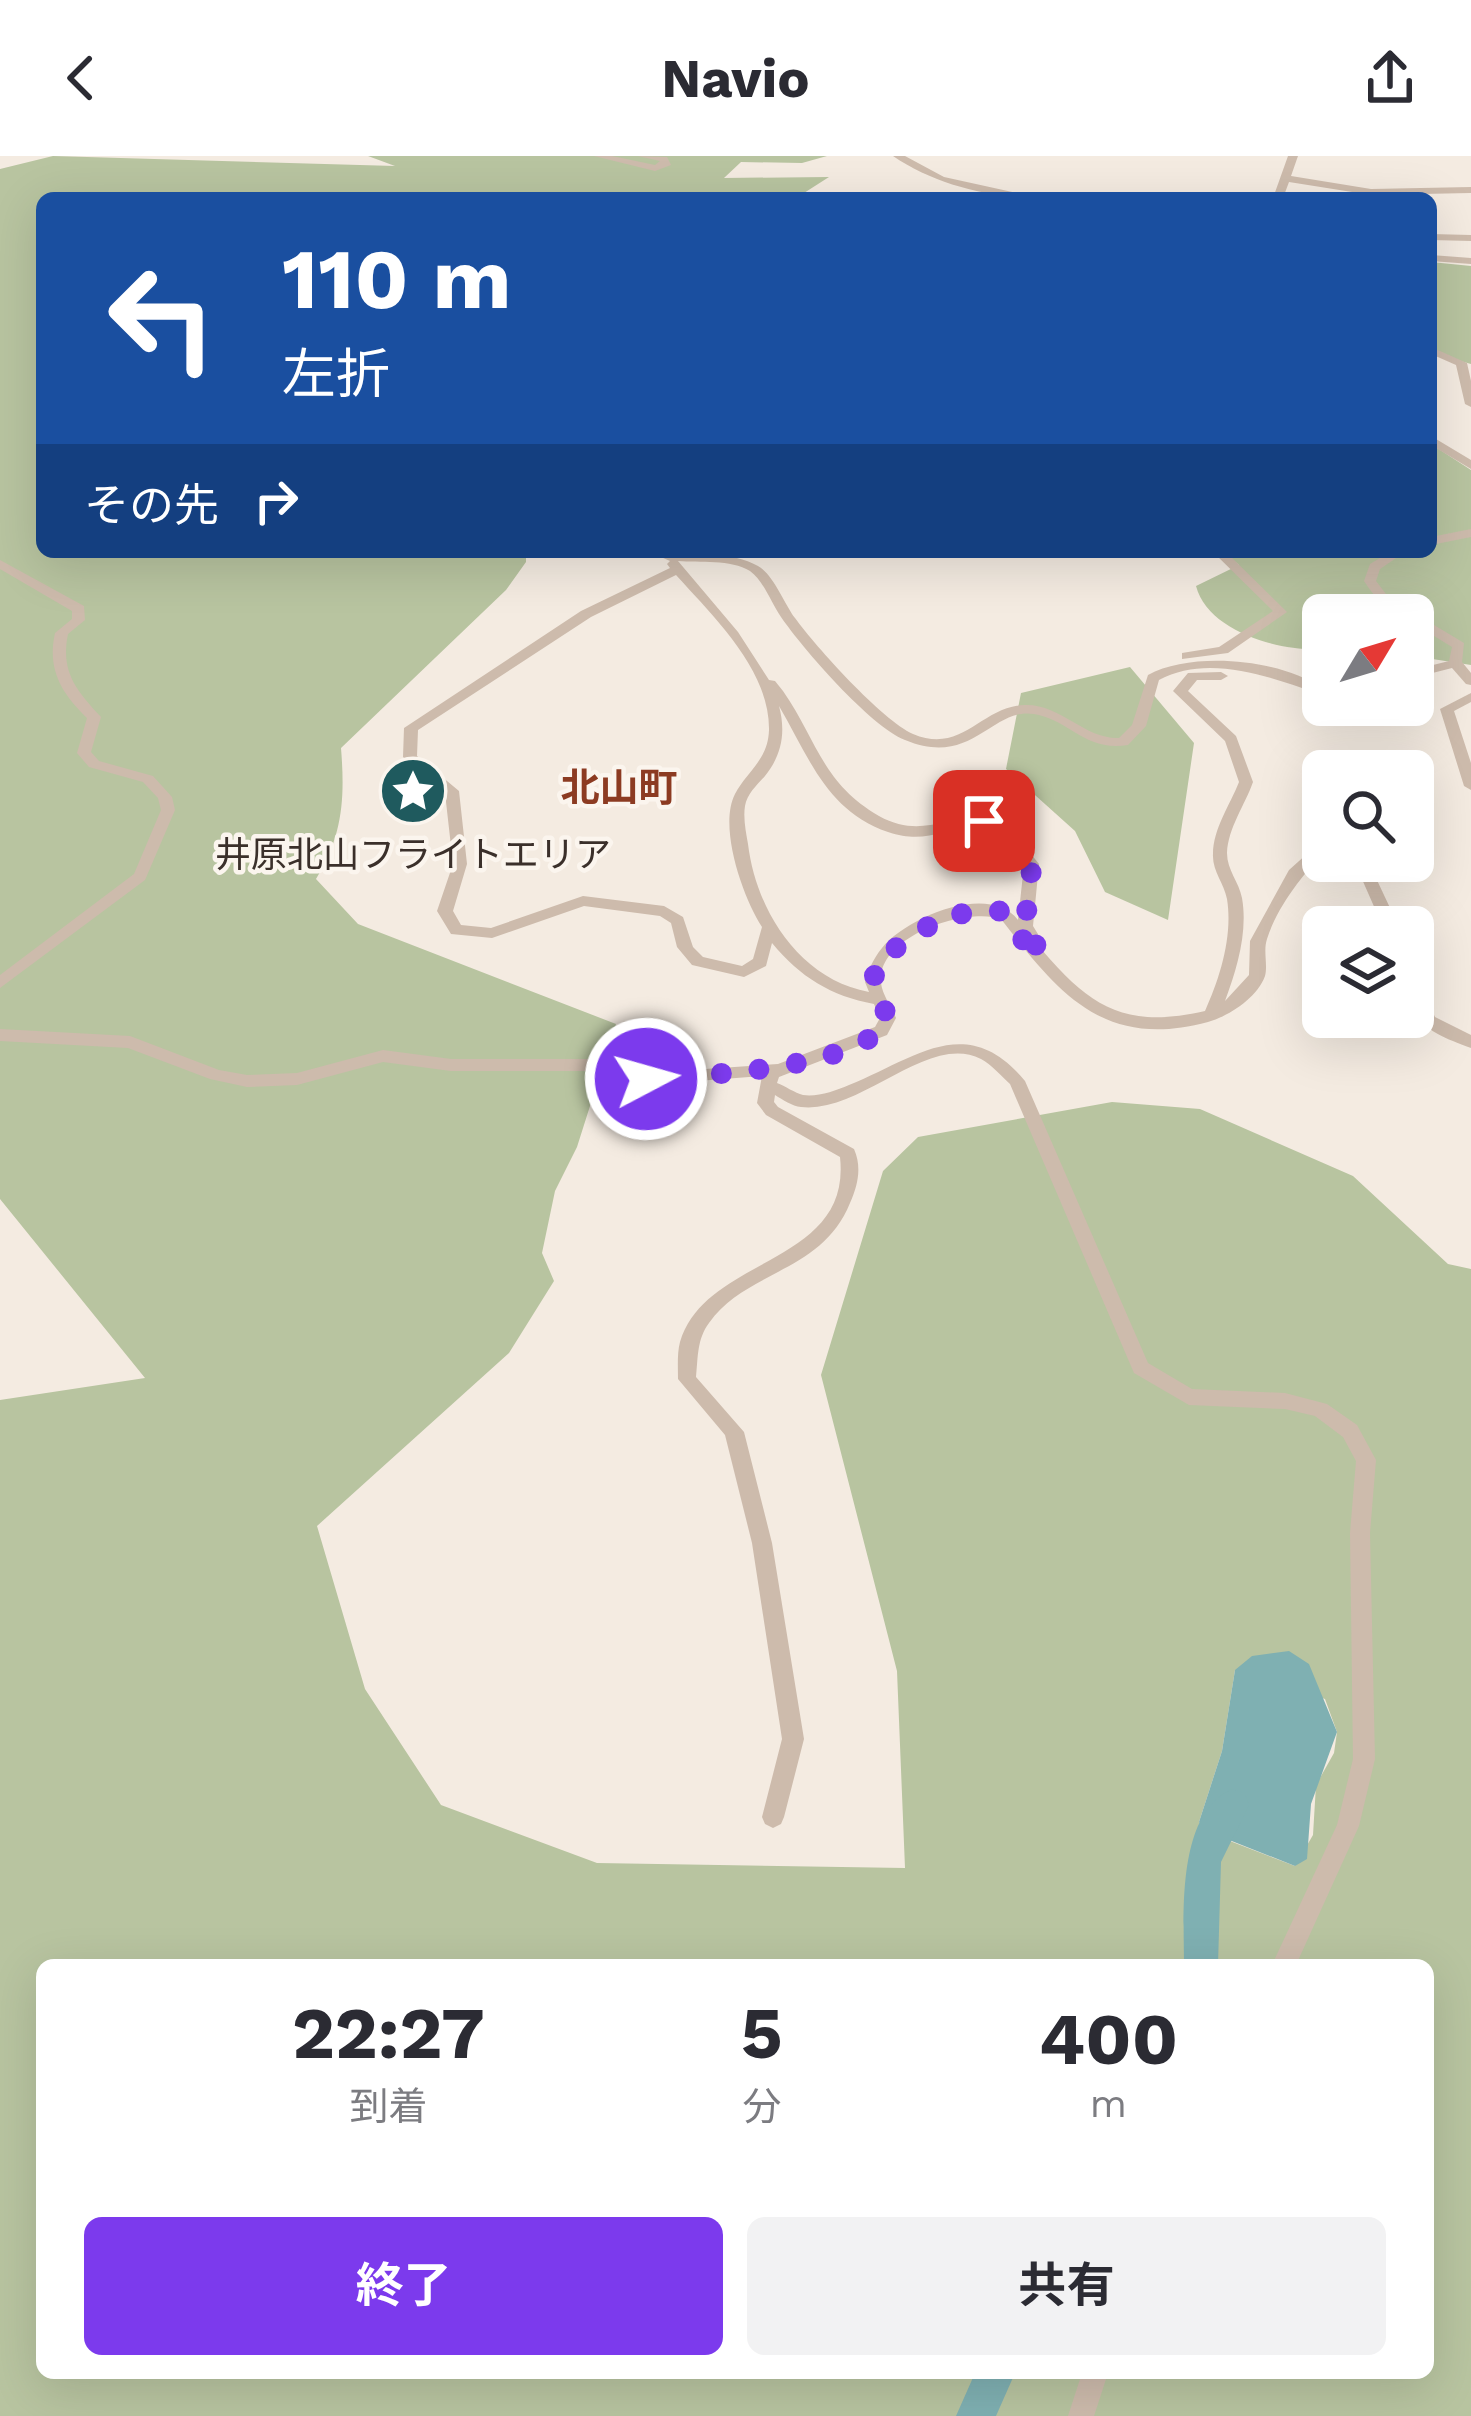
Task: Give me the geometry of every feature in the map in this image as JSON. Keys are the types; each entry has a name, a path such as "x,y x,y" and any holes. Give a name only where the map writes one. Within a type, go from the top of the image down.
{"street":[{"path":"598,156 648,167 666,165 664,159 643,156"},
{"path":"898,156 941,179 1005,192"},
{"path":"1281,192 1293,156"},
{"path":"1288,179 1371,192 1471,190"},
{"path":"1437,237 1471,238"},
{"path":"1437,258 1471,261"},
{"path":"1437,353 1461,363 1471,404"},
{"path":"1437,444 1471,465"},
{"path":"1437,540 1471,533"},
{"path":"769,927 760,962 744,972 690,958 683,952 678,921 664,911 583,901 478,934 456,930 445,911 460,864 452,790 410,757 411,728 669,559 734,561 758,570 776,607 821,664 845,682 882,724 925,741 965,739 1003,712 1024,709 1048,713 1094,740 1123,742 1138,726 1153,678 1192,655 1223,650 1281,612 1225,558"},
{"path":"1379,594 1370,581 1374,567 1389,558"},
{"path":"669,559 759,677 788,706 826,778 875,820 904,827 990,822 1011,839 1032,865 1025,926 1041,954 1036,957"},
{"path":"0,564 79,609 77,620 62,633 58,664 67,692 94,717 84,752 94,764 148,779 166,797 168,810 140,877 0,983"},
{"path":"1434,630 1459,646 1455,663"},
{"path":"1434,668 1455,663"},
{"path":"1455,663 1471,681"},
{"path":"1178,664 1223,666 1302,684"},
{"path":"1211,1015 1225,982 1233,927 1234,896 1220,861 1222,838 1246,782 1231,739 1184,698 1182,685 1209,674 1302,686"},
{"path":"759,677 774,709 773,756 740,800 739,861 769,927 820,982 840,993 879,999"},
{"path":"1471,698 1447,709 1471,786"},
{"path":"0,1035 130,1042 216,1075 272,1082 383,1056 451,1065 598,1065 646,1079 773,1077 872,1038 888,1018 874,971 884,951 945,915 1001,911 1036,957 1112,1019 1168,1028 1230,1006 1257,976 1258,941 1302,867"},
{"path":"1434,1024 1471,1042"},
{"path":"773,1077 800,1100 823,1100 933,1051 967,1047 995,1058 1017,1081 1141,1368 1165,1387 1190,1397 1302,1404 1338,1421 1360,1445 1367,1479 1360,1532 1364,1759 1348,1826 1287,1959"},
{"path":"773,1077 766,1103 772,1111 848,1153 846,1197 814,1241 720,1297 700,1321 686,1369 687,1379 734,1432 762,1543 794,1739 773,1817"},
{"path":"1081,2416 1093,2379"}],"green space":[{"path":"53,156 395,166 368,156 827,156 802,163 741,162 724,178 829,177 806,192 36,192 36,558 526,558 506,590 341,748 340,816 316,879 358,924 616,1024 577,1147 555,1191 542,1253 554,1281 509,1353 317,1526 365,1689 441,1805 597,1863 905,1868 897,1671 821,1375 883,1171 918,1137 1112,1102 1200,1109 1353,1176 1448,1264 1471,1269 1471,2416 0,2416 0,1400 145,1378 0,1199 0,169","holes":["1235,1670 1325,1699 1337,1732 1334,1753 1316,1785 1313,1835 1295,1866 1204,1831 1199,1822 1222,1751"]},
{"path":"1437,263 1471,266 1471,364 1437,355"},
{"path":"1437,448 1471,470 1471,665 1434,659 1434,594 1302,594 1302,649 1268,643 1230,627 1203,602 1196,586 1239,565 1230,558 1437,558"},
{"path":"1130,667 1194,743 1168,920 1105,892 1075,831 1006,769 1021,693"}],"water":[{"path":"1289,1651 1309,1664 1337,1732 1311,1804 1307,1859 1295,1866 1204,1830 1199,1822 1222,1751 1235,1670 1252,1656"}],"waterway":[{"path":"1201,1959 1204,1862 1219,1824 1233,1805"},
{"path":"976,2416 992,2379"}],"place":[{"name":"井原北山フライトエリア","path":"413,791"}],"district":[{"name":"北山町","path":"619,787"}],"route":[{"path":"646,1079 745,1067 776,1069 872,1038 888,1018 873,982 878,960 884,951 945,915 1001,911 1036,957 1041,954 1025,926 1034,880 1032,865 1001,830 984,821"}]}
